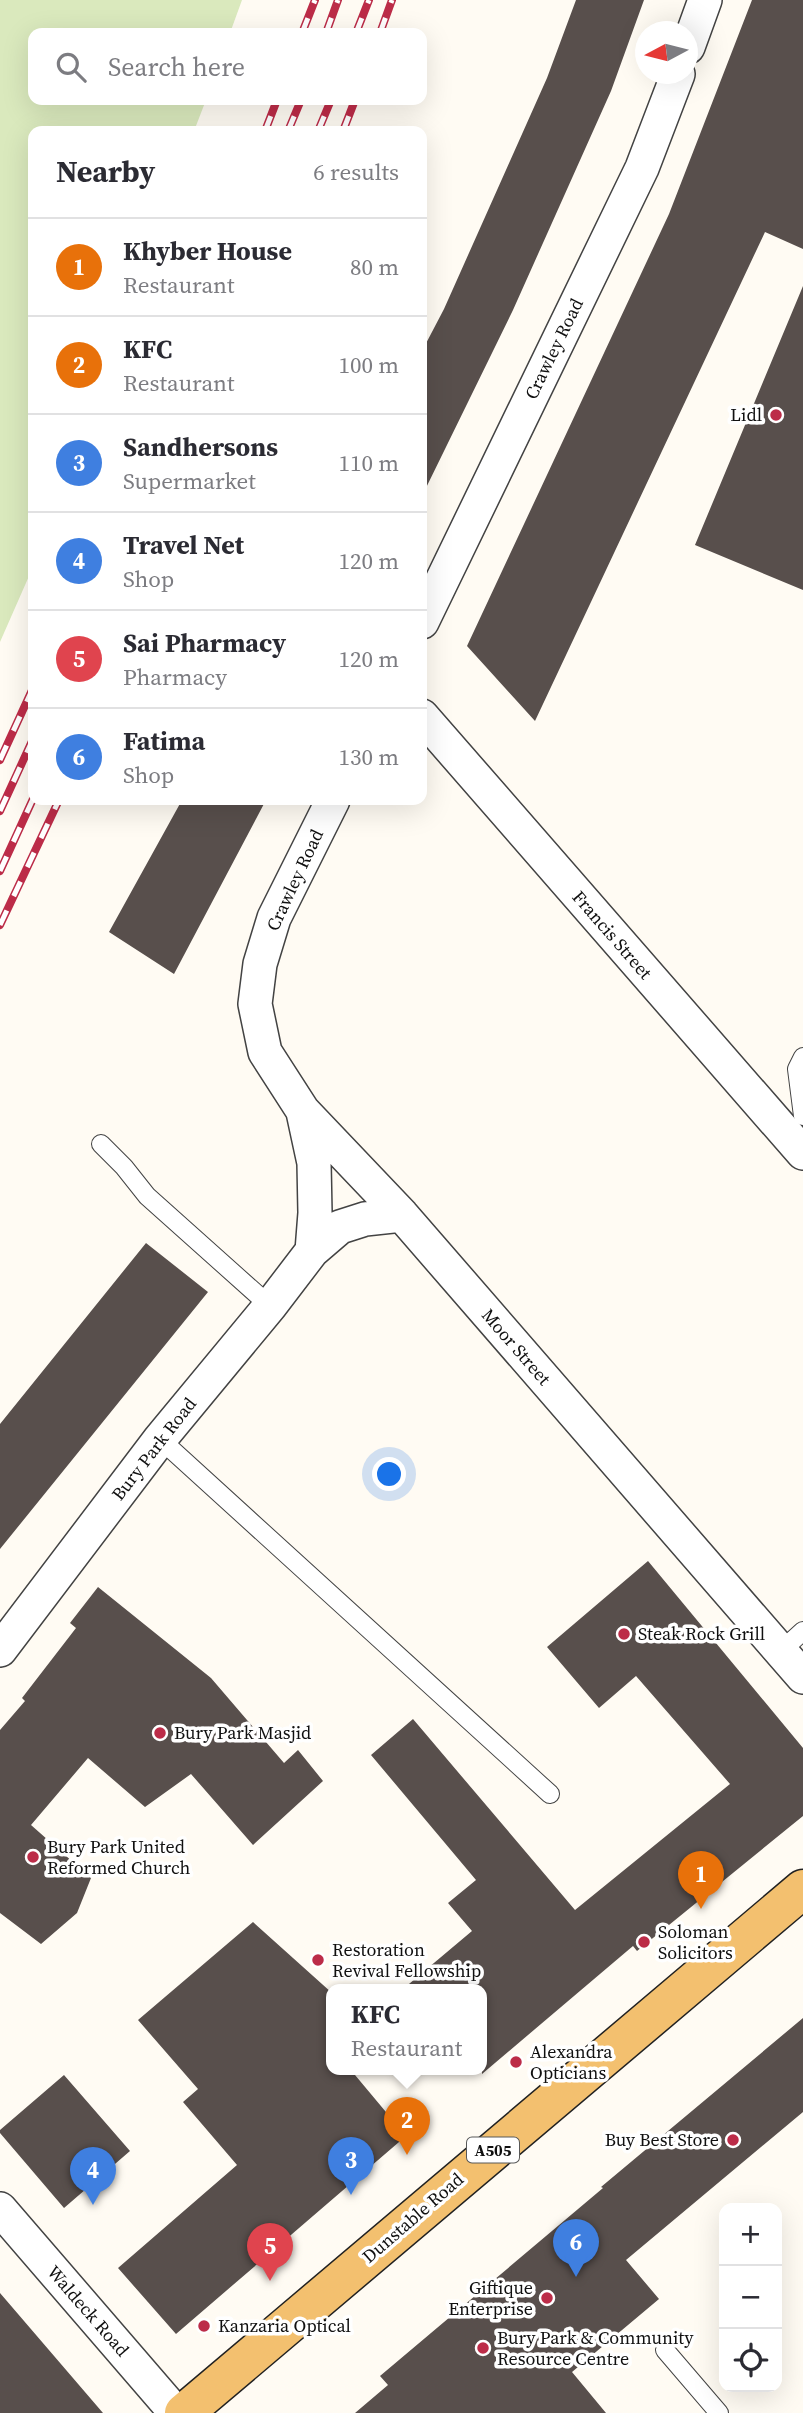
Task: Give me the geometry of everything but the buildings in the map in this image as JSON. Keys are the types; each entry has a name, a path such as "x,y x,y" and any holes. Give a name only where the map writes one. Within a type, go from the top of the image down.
{"main road":[{"name":"Dunstable Road","path":"184,2413 803,1889"}],"street":[{"path":"697,21 705,0"},
{"name":"Crawley Road","path":"427,612 642,168 674,84"},
{"name":"Francis Street","path":"427,722 803,1153"},
{"name":"Crawley Road","path":"255,1004 260,964 274,918 330,805"},
{"name":"Moor Street","path":"255,1004 265,1052 303,1111 402,1215 792,1641 803,1677"},
{"path":"303,1111 314,1163 315,1213 312,1251"},
{"name":"Bury Park Road","path":"0,1650 160,1439 312,1251 340,1227 365,1219 402,1215"},
{"name":"Waldeck Road","path":"0,2209 176,2413"}],"lane":[{"path":"803,1057 797,1069 803,1116"},
{"path":"101,1144 147,1196 270,1306"},
{"path":"160,1439 550,1794"},
{"path":"665,2350 719,2413"}],"green space":[{"path":"0,0 242,0 232,28 28,28 28,105 204,105 196,126 28,126 28,578 0,642"}],"railway":[{"path":"304,28 315,0"},
{"path":"328,28 338,0"},
{"path":"358,28 369,0"},
{"path":"382,28 392,0"},
{"path":"267,126 275,105"},
{"path":"290,126 299,105"},
{"path":"320,126 329,105"},
{"path":"345,126 353,105"},
{"path":"0,760 28,699"},
{"path":"0,811 28,750"},
{"path":"0,871 30,805"},
{"path":"0,925 57,805"}],"place":[{"name":"Lidl","path":"776,415"},
{"name":"Steak Rock Grill","path":"624,1634"},
{"name":"Bury Park Masjid","path":"160,1733"},
{"name":"Bury Park United Reformed Church","path":"33,1857"},
{"name":"Khyber House","path":"701,1909"},
{"name":"Soloman Solicitors","path":"644,1942"},
{"name":"Restoration Revival Fellowship","path":"318,1960"},
{"name":"Alexandra Opticians","path":"516,2062"},
{"name":"Buy Best Store","path":"733,2140"},
{"name":"KFC","path":"407,2155"},
{"name":"Sandhersons","path":"351,2195"},
{"name":"Travel Net","path":"93,2205"},
{"name":"Fatima","path":"576,2277"},
{"name":"Sai Pharmacy","path":"270,2281"},
{"name":"Giftique Enterprise","path":"547,2298"},
{"name":"Kanzaria Optical","path":"204,2326"},
{"name":"Bury Park & Community Resource Centre","path":"483,2348"}]}
